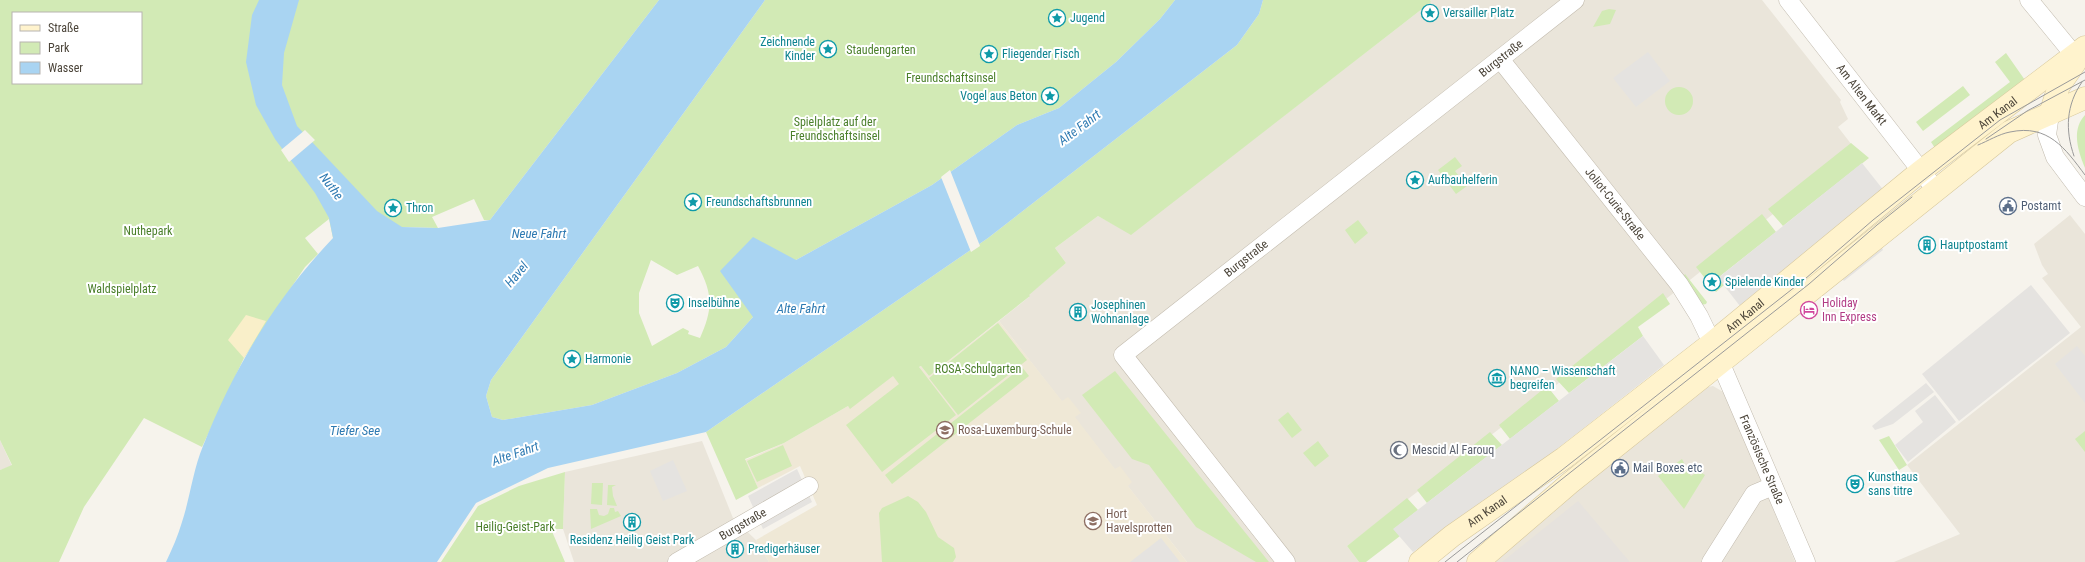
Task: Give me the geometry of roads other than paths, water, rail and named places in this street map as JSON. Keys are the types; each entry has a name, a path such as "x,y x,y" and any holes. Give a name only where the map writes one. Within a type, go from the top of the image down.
{"street":[{"name":"Burgstraße","path":"1286,562 1123,355 1575,0"},
{"name":"Am Alten Markt","path":"1788,0 1936,190"},
{"path":"2029,0 2082,51 2059,86 2050,114 2047,135 2055,157 2085,197"},
{"name":"Am Kanal","path":"1478,562 1515,532 1717,354 1921,171 2082,51"},
{"name":"Joliot-Curie-Straße","path":"1500,59 1679,284 1699,316 1717,354"},
{"name":"Am Kanal","path":"1420,562 1452,536 1717,354 1936,190 2009,132 2085,98"},
{"name":"Französische Straße","path":"1717,354 1806,562"},
{"name":"Burgstraße","path":"676,562 809,486"},
{"path":"1711,562 1754,494 1773,486"}],"water":[{"path":"259,0 299,0 284,53 282,85 297,126 377,211 402,227 438,228 490,220 659,0 765,0 491,380 486,396 492,417 503,420 592,405 677,373 726,347 753,317 720,271 753,237 796,260 932,185 1017,125 1059,108 1116,62 1160,19 1175,0 1263,0 1259,14 1237,45 988,238 706,432 548,468 476,503 437,562 166,562 185,513 200,455 228,389 242,362 275,310 312,261 333,238 329,218 315,193 275,139 256,105 246,62 252,15"}],"tram line":[{"path":"1445,562 1805,279 1873,220 2000,120 2085,72"},
{"path":"1986,139 2027,111 2085,80"},
{"path":"2074,156 2068,127 2070,109 2082,82"},
{"path":"1978,145 2010,132 2023,130 2035,132 2054,140 2070,156 2085,175"},
{"path":"1457,562 1809,284 1912,197"}],"place":[{"name":"Versailler Platz","path":"1430,13"},
{"name":"Jugend","path":"1057,18"},
{"name":"Zeichnende Kinder","path":"828,49"},
{"name":"Fliegender Fisch","path":"989,54"},
{"name":"Vogel aus Beton","path":"1050,96"},
{"name":"Aufbauhelferin","path":"1415,180"},
{"name":"Freundschaftsbrunnen","path":"693,202"},
{"name":"Postamt","path":"2008,206"},
{"name":"Thron","path":"393,208"},
{"name":"Hauptpostamt","path":"1927,245"},
{"name":"Spielende Kinder","path":"1712,282"},
{"name":"Inselbühne","path":"675,303"},
{"name":"Holiday Inn Express","path":"1809,310"},
{"name":"Josephinen Wohnanlage","path":"1078,312"},
{"name":"Harmonie","path":"572,359"},
{"name":"NANO – Wissenschaft begreifen","path":"1497,378"},
{"name":"Rosa-Luxemburg-Schule","path":"945,430"},
{"name":"Mescid Al Farouq","path":"1399,450"},
{"name":"Mail Boxes etc","path":"1620,468"},
{"name":"Kunsthaus sans titre","path":"1855,484"},
{"name":"Hort Havelsprotten","path":"1093,521"},
{"name":"Residenz Heilig Geist Park","path":"632,522"},
{"name":"Predigerhäuser","path":"735,549"}],"park label":[{"name":"Staudengarten","path":"881,50"},
{"name":"Freundschaftsinsel","path":"951,78"},
{"name":"Spielplatz auf der Freundschaftsinsel","path":"835,129"},
{"name":"Nuthepark","path":"148,231"},
{"name":"Waldspielplatz","path":"122,289"},
{"name":"ROSA-Schulgarten","path":"978,369"},
{"name":"Heilig-Geist-Park","path":"515,527"}],"water label":[{"name":"Alte Fahrt","path":"1079,127"},
{"name":"Nuthe","path":"332,186"},
{"name":"Neue Fahrt","path":"539,233"},
{"name":"Havel","path":"516,274"},
{"name":"Alte Fahrt","path":"801,308"},
{"name":"Tiefer See","path":"355,430"},
{"name":"Alte Fahrt","path":"515,453"}]}
